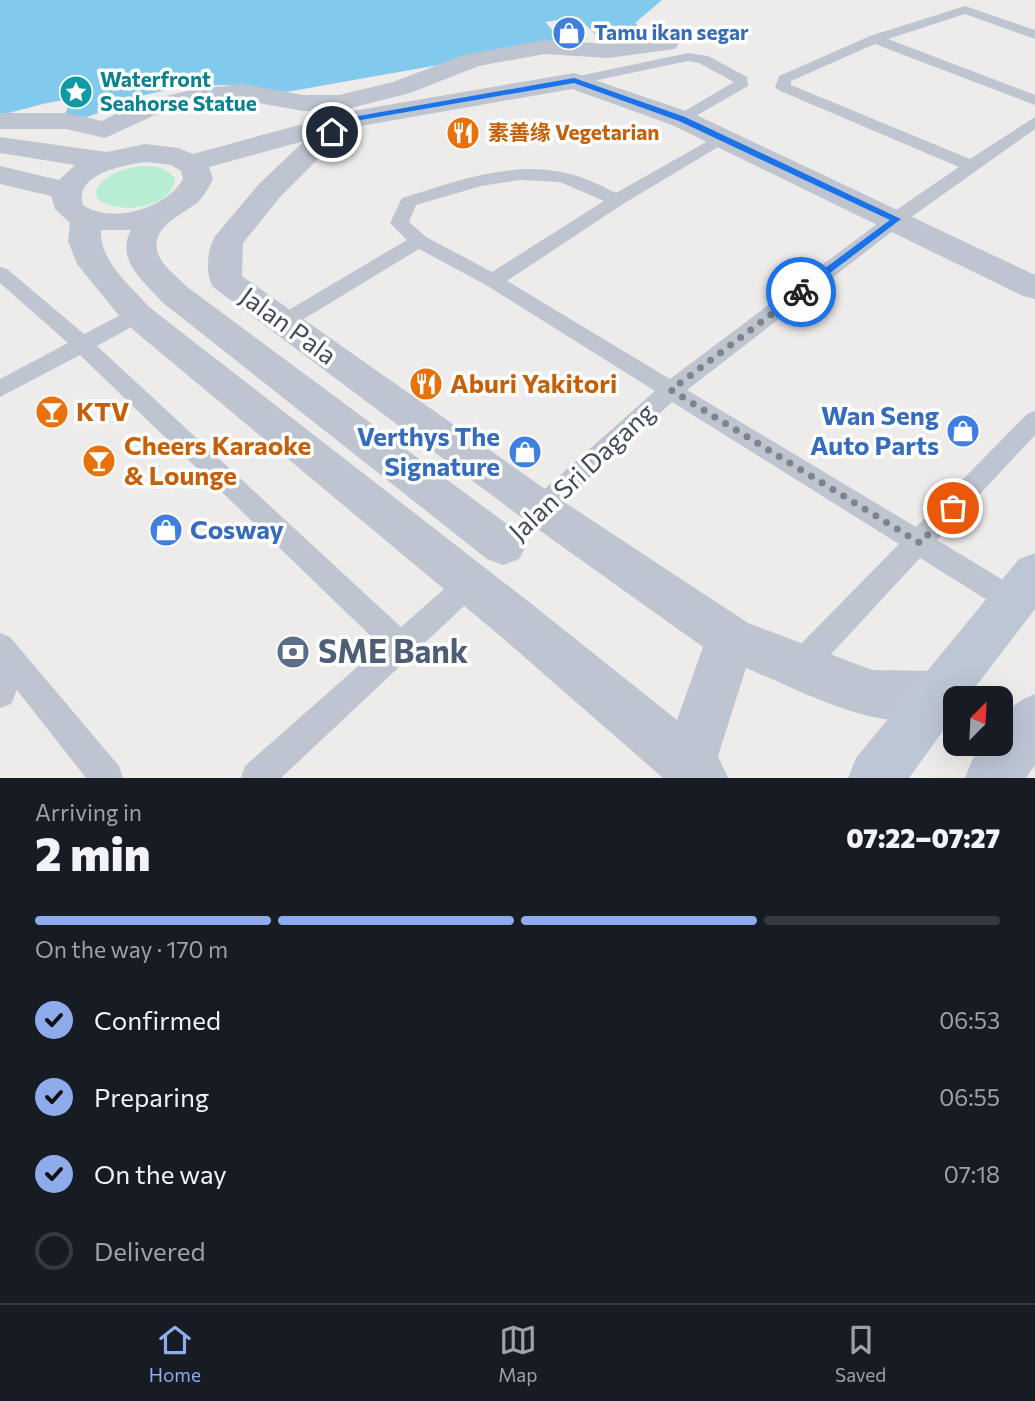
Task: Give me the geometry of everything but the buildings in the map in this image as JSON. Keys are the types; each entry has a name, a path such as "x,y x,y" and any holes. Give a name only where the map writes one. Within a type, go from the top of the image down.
{"street":[{"path":"639,31 696,58"},
{"path":"252,111 303,103 339,103 401,88 473,60 545,47 608,51 667,44"},
{"name":"Jalan Pala","path":"938,695 872,694 731,639 540,508 225,279 227,242 279,181 317,144 347,120 574,81 682,119 896,219 1035,288"},
{"path":"105,130 146,108 191,98 242,92 303,103"},
{"path":"11,120 51,110 64,101"},
{"path":"11,120 66,121 105,130 152,131 184,121 209,118"},
{"path":"191,163 198,173 198,184 190,196 175,207 154,216 118,222 86,219 73,212 66,202 67,191 75,179 108,161 145,153 163,154 191,163 347,120"},
{"path":"0,145 108,161"},
{"path":"0,175 67,191"},
{"path":"154,216 142,240 143,260 174,294 503,546"},
{"path":"86,219 84,241 94,264 137,314 470,583 689,774 731,639"},
{"path":"137,314 174,294"},
{"name":"Jalan Sri Dagang","path":"470,583 540,508"},
{"path":"876,778 1024,587"},
{"path":"993,778 1035,720"}],"lane":[{"path":"971,166 783,86 784,79 875,39 965,10 1035,35"},
{"path":"875,39 1035,100"},
{"path":"574,81 672,58 696,58 742,80 740,86 682,119"},
{"name":"Jalan Sri Dagang","path":"540,508 671,390 896,219 1035,122"},
{"path":"493,281 617,200 722,138"},
{"path":"617,200 558,176 526,175 456,186 408,202 399,223 419,241 493,281 920,543 1024,587"},
{"path":"282,323 419,241"},
{"path":"0,273 82,344 401,646"},
{"path":"0,388 137,314"},
{"path":"799,667 1035,420"},
{"name":"Jalan Sri Dagang","path":"257,778 470,583"},
{"path":"0,694 6,654"},
{"path":"6,654 107,778"}],"green space":[{"path":"141,166 164,169 175,179 172,189 164,197 154,203 129,208 105,204 97,198 99,185 109,176"}],"water":[{"path":"0,0 662,0 635,23 642,29 286,92 225,85 185,86 144,95 82,119 59,118 66,112 70,101 47,103 0,115"}],"pier":[{"path":"578,17 598,37 564,43 545,22"}],"way so far":[{"path":"801,292 671,390 920,543 953,508"}],"place":[{"name":"Tamu ikan segar","path":"569,33"},
{"name":"Waterfront Seahorse Statue","path":"76,92"},
{"name":"素善缘 Vegetarian","path":"463,133"},
{"name":"Aburi Yakitori","path":"426,384"},
{"name":"KTV","path":"52,412"},
{"name":"Wan Seng Auto Parts","path":"963,431"},
{"name":"Verthys The Signature","path":"525,452"},
{"name":"Cheers Karaoke & Lounge","path":"99,461"},
{"name":"Cosway","path":"166,530"},
{"name":"SME Bank","path":"293,652"}],"route":[{"path":"332,132 347,120 574,81 682,119 896,219 801,292"}]}
